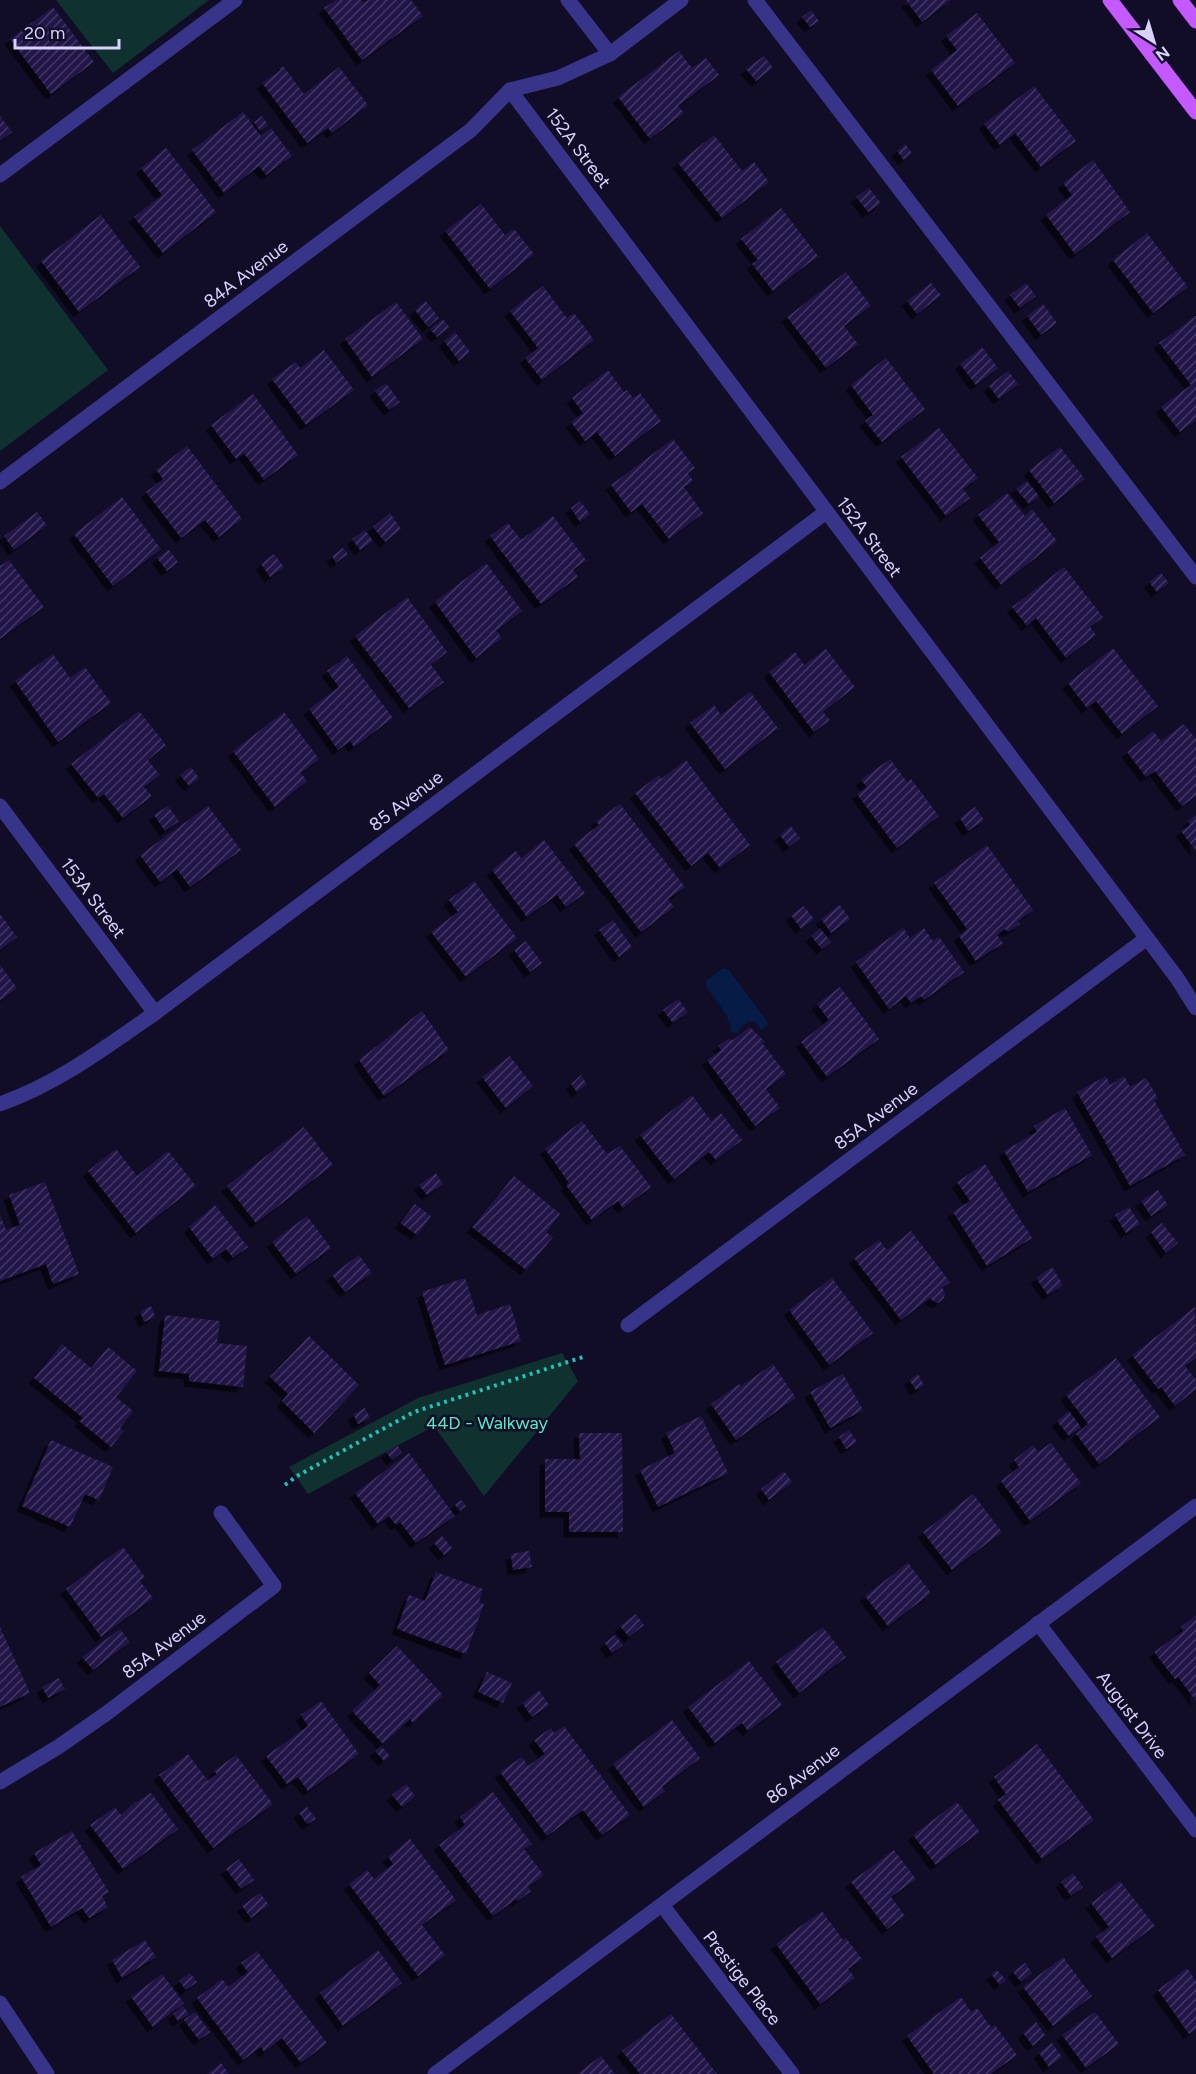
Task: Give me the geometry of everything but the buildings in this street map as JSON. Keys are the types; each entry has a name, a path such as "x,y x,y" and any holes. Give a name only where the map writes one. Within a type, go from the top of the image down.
{"main road":[{"path":"1110,0 1196,112"},
{"path":"1180,0 1196,21"}],"street":[{"path":"0,175 235,0"},
{"path":"568,0 610,54"},
{"path":"510,90 558,78 610,54 681,0"},
{"path":"755,0 1196,577"},
{"name":"84A Avenue","path":"0,482 471,130 510,90"},
{"name":"152A Street","path":"510,90 1147,939 1196,1008"},
{"name":"85 Avenue","path":"0,1104 32,1091 78,1066 155,1013 826,512"},
{"name":"153A Street","path":"0,806 155,1013"},
{"name":"85A Avenue","path":"628,1325 1147,939"},
{"name":"86 Avenue","path":"435,2074 1196,1506"},
{"name":"85A Avenue","path":"0,1782 58,1747 107,1713 274,1586 221,1513"},
{"name":"August Drive","path":"1038,1623 1196,1830"},
{"name":"Prestige Place","path":"662,1905 792,2074"},
{"path":"0,2003 47,2074"}],"path":[{"path":"285,1485 297,1476 414,1412 583,1357"}],"green space":[{"path":"56,0 209,0 113,73"},
{"path":"0,226 108,370 0,451"},
{"name":"44D - Walkway","path":"562,1353 578,1381 484,1496 434,1426 308,1494 289,1467 418,1398"}],"water":[{"path":"723,968 728,969 769,1024 761,1030 755,1022 749,1021 740,1028 738,1033 730,1032 728,1017 706,986 706,981"}]}
